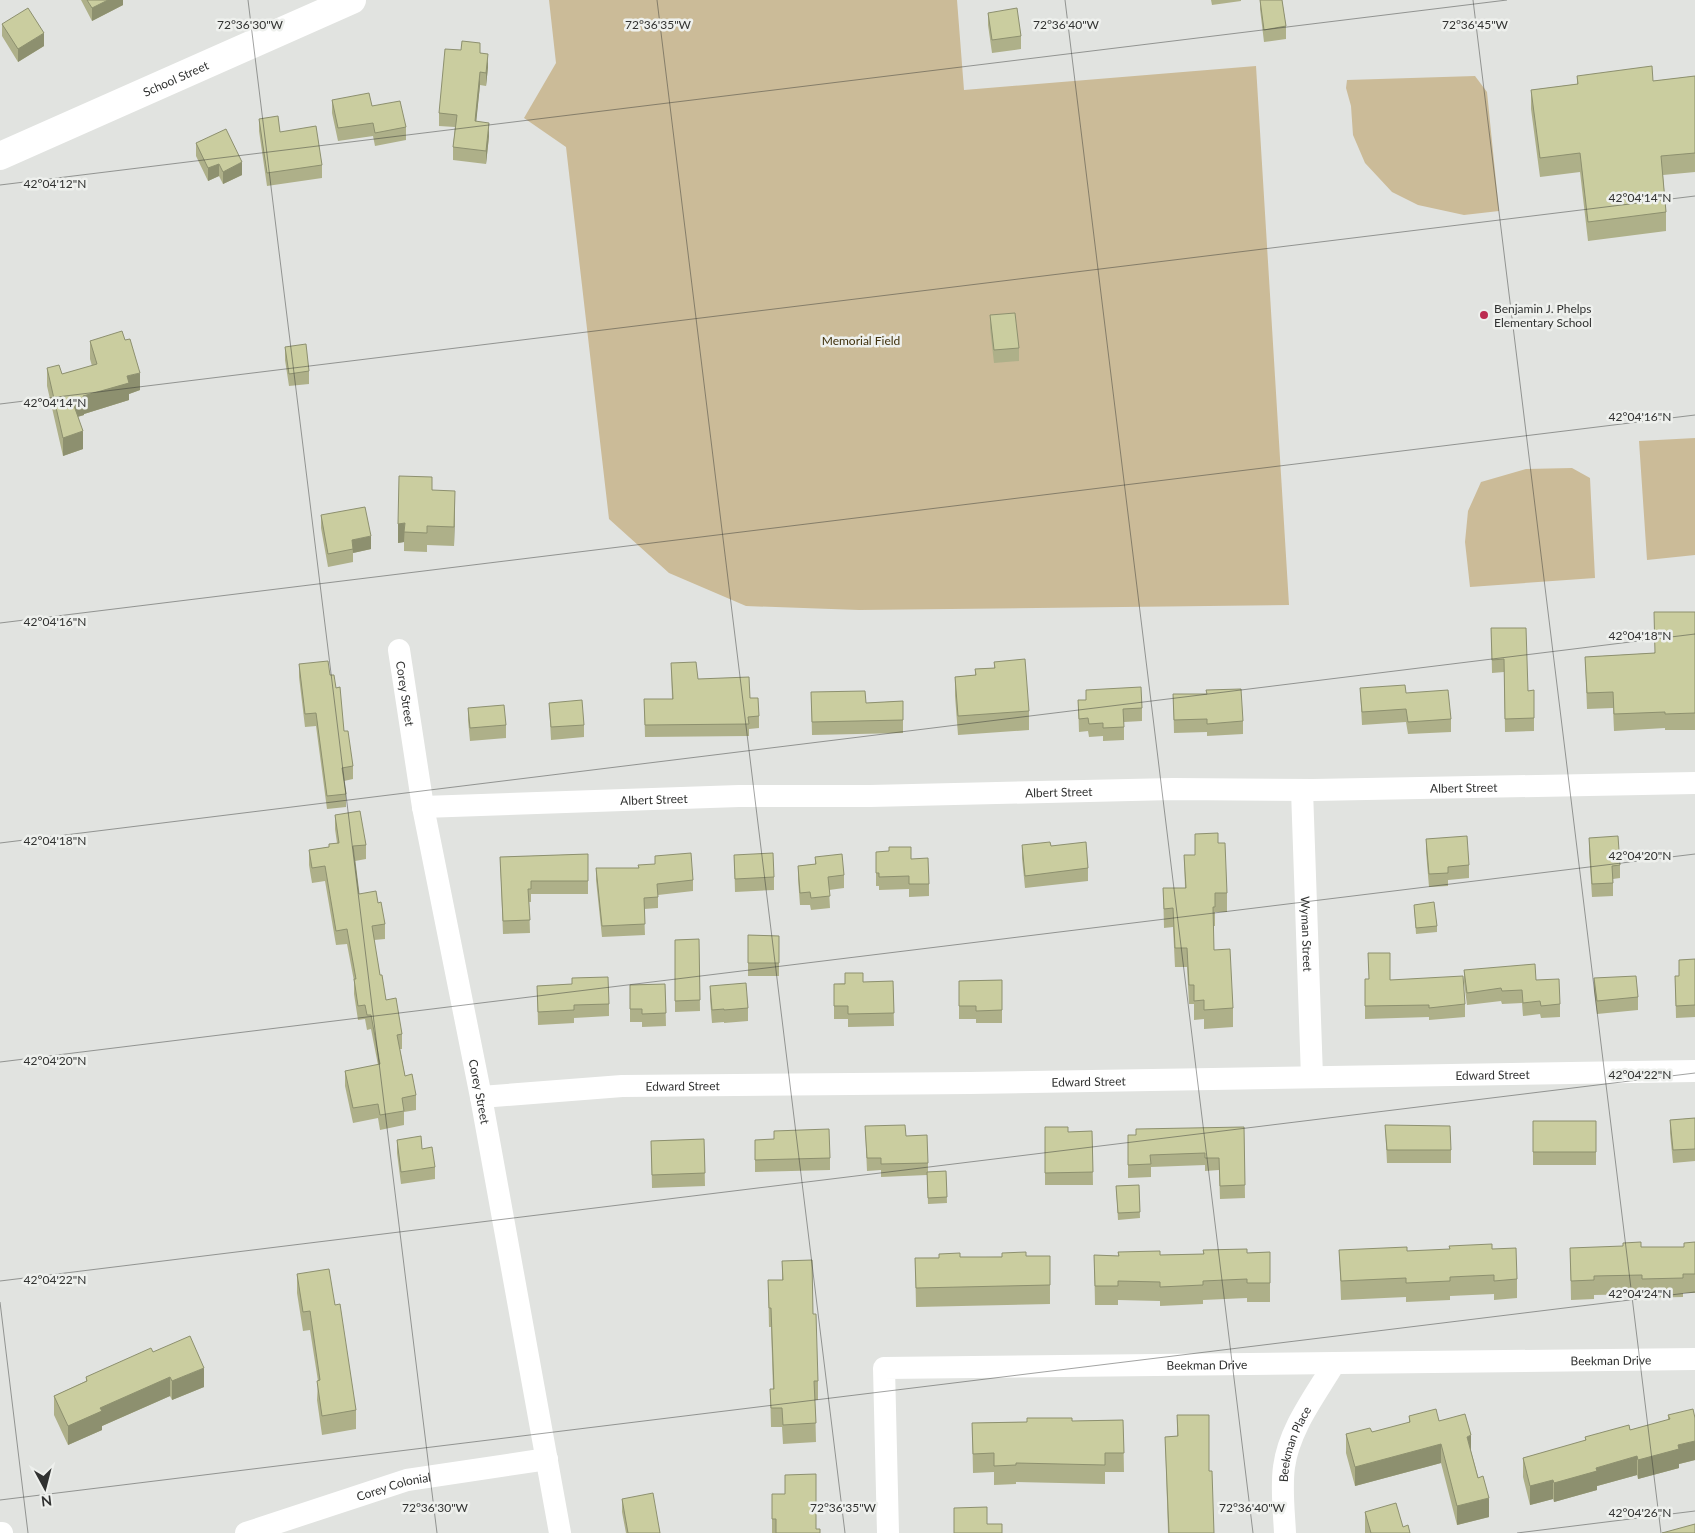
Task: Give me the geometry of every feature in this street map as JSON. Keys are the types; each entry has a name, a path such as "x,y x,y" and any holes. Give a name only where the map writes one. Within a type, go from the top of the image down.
{"street":[{"name":"School Street","path":"0,156 352,0"},
{"name":"Corey Street","path":"399,650 423,807 481,1097 560,1533"},
{"name":"Albert Street","path":"423,807 739,796 880,796 1173,789 1302,790 1695,783"},
{"name":"Wyman Street","path":"1302,790 1312,1077"},
{"name":"Edward Street","path":"481,1097 622,1086 970,1083 1695,1071"},
{"name":"Beekman Drive","path":"888,1533 884,1368 1695,1359"},
{"name":"Beekman Place","path":"1285,1533 1283,1481 1286,1457 1309,1404 1334,1364"},
{"name":"Corey Colonial","path":"246,1533 407,1480 547,1459"}],"green space":[{"name":"Memorial Field","path":"549,0 957,0 964,90 1256,66 1289,605 859,610 746,606 669,573 609,519 566,147 524,118 556,63"},
{"path":"1475,76 1487,92 1499,211 1464,215 1418,205 1392,192 1365,163 1353,135 1351,106 1346,88 1347,80"},
{"path":"1695,438 1695,555 1647,560 1639,441"},
{"path":"1572,468 1590,478 1595,578 1470,587 1465,542 1468,511 1481,482 1526,469"}],"building":[{"path":"87,0 108,0 92,8"},
{"path":"1260,0 1282,0 1286,26 1264,30"},
{"path":"28,8 44,33 18,49 2,24"},
{"path":"1017,8 1021,36 992,40 988,13"},
{"path":"462,41 480,43 480,53 488,54 486,73 480,72 475,121 489,123 486,151 453,147 457,115 439,113 445,49 461,50"},
{"path":"1652,66 1653,81 1695,76 1695,153 1661,156 1666,212 1588,222 1580,153 1540,158 1531,90 1578,84 1577,76"},
{"path":"369,93 372,106 400,101 406,127 375,133 373,123 338,128 332,100"},
{"path":"278,116 280,132 316,126 322,165 267,173 259,119"},
{"path":"226,129 242,162 223,172 219,164 208,168 196,143"},
{"path":"1015,313 1019,348 994,350 990,315"},
{"path":"122,331 125,340 130,339 140,373 127,376 129,383 83,396 84,398 72,400 83,431 63,438 47,368 59,365 62,374 97,364 90,341"},
{"path":"306,344 309,371 289,374 285,347"},
{"path":"399,476 432,477 432,490 455,491 454,527 427,526 427,533 404,532 405,523 398,524"},
{"path":"365,507 371,536 352,540 353,549 328,554 321,515"},
{"path":"1654,612 1695,612 1695,713 1614,714 1613,692 1587,693 1585,657 1655,653"},
{"path":"1491,628 1526,628 1528,691 1534,690 1534,718 1505,719 1504,659 1492,660"},
{"path":"1025,659 1029,711 958,716 955,677 976,675 975,669 995,668 994,662"},
{"path":"328,661 330,675 334,675 336,688 340,687 344,731 348,731 353,766 342,768 346,794 327,796 316,713 305,714 299,664"},
{"path":"696,662 698,679 749,677 750,698 758,698 759,716 748,717 749,724 645,725 644,699 673,699 671,663"},
{"path":"1405,685 1406,693 1448,690 1451,719 1408,722 1406,709 1362,712 1360,688"},
{"path":"1141,687 1142,708 1123,709 1124,727 1103,728 1103,723 1089,724 1088,718 1079,719 1078,700 1086,700 1086,690"},
{"path":"1241,689 1243,721 1207,724 1207,719 1174,720 1173,694 1207,694 1206,690"},
{"path":"865,691 866,703 903,701 903,720 812,722 811,692"},
{"path":"582,700 584,725 551,727 549,703"},
{"path":"504,705 506,725 470,728 468,708"},
{"path":"360,811 366,845 353,846 359,894 376,891 378,903 381,902 385,924 372,926 380,975 382,975 386,1000 396,998 402,1034 397,1035 405,1076 412,1074 416,1095 402,1098 404,1111 380,1115 378,1104 353,1108 345,1071 380,1064 371,1015 367,1015 365,1005 358,1006 354,979 356,979 347,929 336,931 325,866 312,868 309,850 329,847 329,844 339,843 335,815"},
{"path":"1218,833 1218,843 1225,843 1227,893 1215,893 1215,907 1213,907 1214,950 1230,949 1233,1008 1204,1010 1204,1000 1194,1001 1194,985 1189,985 1187,948 1175,948 1173,908 1164,909 1163,888 1186,888 1184,855 1195,855 1195,834"},
{"path":"1467,836 1469,865 1448,867 1448,873 1429,874 1426,839"},
{"path":"1618,836 1620,865 1612,866 1613,883 1592,884 1589,838"},
{"path":"1050,842 1051,846 1086,842 1088,868 1025,876 1022,845"},
{"path":"889,847 911,847 911,859 928,858 929,884 909,884 909,876 879,877 879,873 876,873 876,852 889,851"},
{"path":"691,853 693,880 657,884 658,897 644,898 645,924 602,926 596,868 639,868 638,865 655,864 655,856"},
{"path":"773,853 774,877 735,879 734,855"},
{"path":"588,854 588,881 531,881 531,889 528,889 530,920 503,921 500,857"},
{"path":"842,854 844,875 828,877 830,896 811,898 810,892 800,893 798,866 816,864 815,857"},
{"path":"1434,902 1437,926 1416,928 1414,905"},
{"path":"748,935 779,936 779,963 748,963"},
{"path":"699,939 700,1000 675,1001 675,940"},
{"path":"1368,953 1390,953 1390,980 1463,976 1465,1004 1429,1008 1429,1005 1365,1006 1365,979 1369,979"},
{"path":"1695,959 1695,1005 1676,1006 1675,976 1679,976 1679,960"},
{"path":"1535,964 1536,980 1559,979 1560,1004 1541,1006 1540,1001 1523,1003 1522,990 1502,991 1501,988 1467,993 1464,970"},
{"path":"845,973 863,973 863,982 893,981 894,1013 848,1014 848,1006 834,1006 834,984 845,984"},
{"path":"1636,976 1638,997 1597,1001 1594,978"},
{"path":"608,977 609,1004 574,1005 574,1010 538,1012 537,986 572,984 572,978"},
{"path":"1002,980 1002,1010 976,1011 976,1006 959,1006 959,981"},
{"path":"746,983 748,1008 712,1010 710,986"},
{"path":"665,984 666,1013 642,1014 642,1009 630,1009 630,985"},
{"path":"1695,1118 1695,1149 1673,1150 1670,1120"},
{"path":"1533,1121 1596,1121 1596,1152 1533,1152"},
{"path":"905,1125 906,1136 927,1135 928,1163 881,1164 881,1158 867,1158 865,1126"},
{"path":"1385,1125 1450,1126 1451,1150 1387,1150"},
{"path":"1045,1127 1068,1127 1068,1132 1092,1131 1093,1172 1045,1173"},
{"path":"1244,1127 1245,1185 1220,1186 1219,1158 1205,1158 1205,1153 1150,1155 1151,1164 1128,1165 1128,1135 1136,1135 1136,1129"},
{"path":"829,1129 830,1158 755,1160 755,1140 774,1139 774,1131"},
{"path":"421,1136 422,1149 432,1147 435,1167 401,1172 397,1140"},
{"path":"704,1139 705,1173 652,1175 651,1141"},
{"path":"946,1171 947,1197 928,1198 927,1172"},
{"path":"1139,1185 1140,1212 1118,1213 1116,1186"},
{"path":"1641,1242 1641,1247 1684,1247 1684,1243 1695,1242 1695,1274 1683,1274 1683,1278 1642,1279 1642,1275 1594,1276 1594,1280 1571,1281 1570,1248 1623,1246 1623,1243"},
{"path":"1492,1244 1492,1249 1516,1248 1517,1279 1494,1281 1494,1275 1450,1277 1450,1281 1406,1283 1406,1278 1341,1281 1339,1250 1407,1247 1407,1251 1450,1249 1449,1246"},
{"path":"1247,1249 1247,1253 1270,1252 1270,1283 1247,1283 1247,1279 1203,1281 1203,1285 1160,1287 1160,1282 1118,1281 1118,1286 1095,1286 1094,1255 1119,1256 1118,1252 1160,1251 1160,1255 1204,1254 1203,1250"},
{"path":"1026,1252 1026,1256 1050,1256 1050,1285 916,1288 915,1258 939,1258 939,1254 960,1253 960,1257 1002,1257 1002,1253"},
{"path":"812,1260 813,1314 816,1314 818,1381 814,1381 816,1423 783,1425 782,1408 771,1408 770,1389 774,1389 768,1280 783,1280 782,1261"},
{"path":"329,1269 335,1305 340,1304 356,1410 322,1416 317,1381 320,1380 310,1311 303,1312 297,1274"},
{"path":"190,1336 204,1368 172,1381 170,1377 100,1408 102,1411 68,1426 54,1396 87,1381 86,1377 151,1348 153,1352"},
{"path":"1436,1409 1439,1421 1465,1414 1471,1435 1467,1437 1478,1478 1483,1476 1489,1498 1457,1506 1441,1444 1355,1467 1346,1434 1370,1428 1372,1432 1410,1422 1409,1416"},
{"path":"1693,1409 1695,1441 1678,1445 1679,1449 1638,1460 1637,1456 1596,1468 1597,1471 1554,1483 1553,1480 1530,1486 1523,1458 1586,1440 1585,1437 1629,1425 1630,1430 1670,1419 1668,1415"},
{"path":"1177,1415 1209,1415 1209,1471 1212,1471 1214,1533 1169,1533 1165,1437 1178,1436"},
{"path":"1027,1418 1072,1418 1072,1421 1123,1420 1124,1453 1105,1453 1105,1465 1016,1463 1016,1465 994,1466 994,1453 973,1454 972,1423 1027,1422"},
{"path":"816,1474 816,1529 820,1529 820,1533 776,1533 776,1519 772,1519 772,1494 785,1494 785,1475"},
{"path":"653,1493 660,1533 628,1533 622,1499"},
{"path":"1396,1503 1403,1527 1408,1525 1410,1533 1371,1533 1365,1512"},
{"path":"987,1507 987,1524 1002,1524 1002,1533 954,1533 954,1508"},
{"path":"1695,1524 1695,1533 1662,1533"}],"place":[{"name":"Benjamin J. Phelps Elementary School","path":"1484,315"}]}
